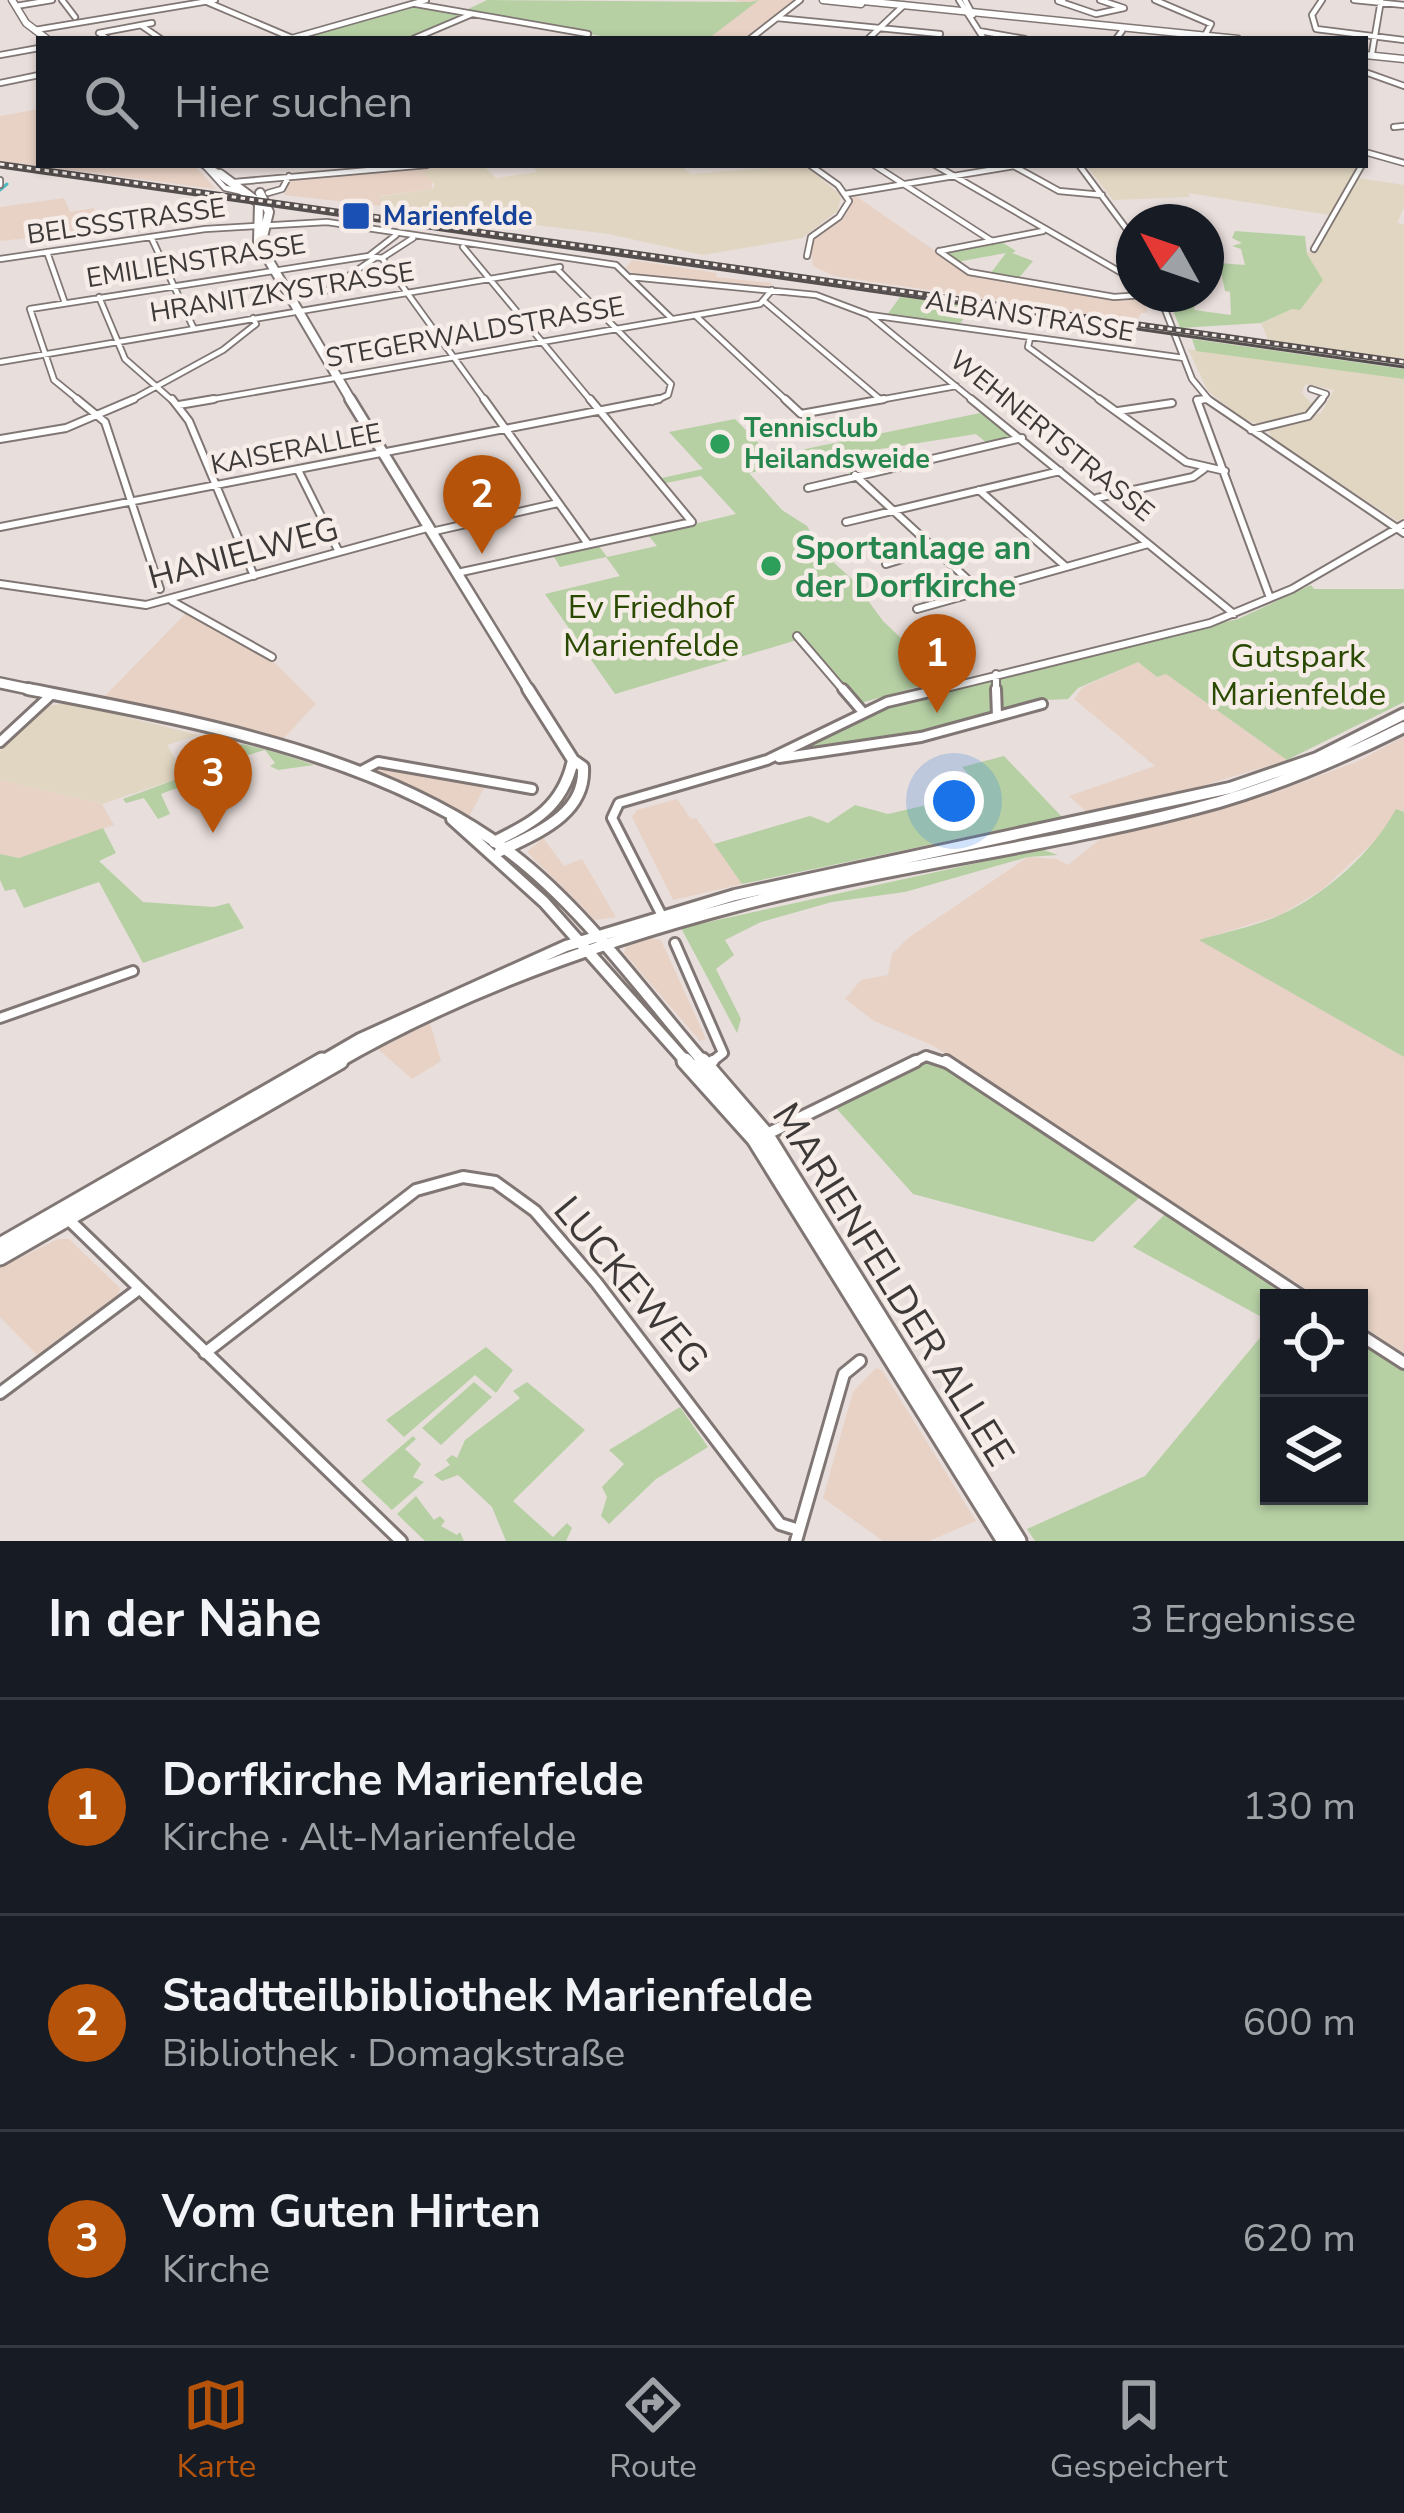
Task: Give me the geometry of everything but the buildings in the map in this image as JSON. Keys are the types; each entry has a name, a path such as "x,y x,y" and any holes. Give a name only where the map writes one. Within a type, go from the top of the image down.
{"main road":[{"path":"823,0 903,6"},
{"path":"854,0 1181,36"},
{"path":"14,3 43,36"},
{"path":"970,15 1188,36"},
{"path":"1368,54 1404,58"},
{"path":"212,168 250,187 268,205 261,245 428,531 586,775 578,799 550,824 494,848"},
{"name":"MARIENFELDER ALLEE","path":"0,682 270,743 362,772 452,818 494,848 590,944 760,1137 1018,1541"},
{"path":"0,1257 373,1042 590,944 664,920 1211,793 1317,758 1404,714"},
{"path":"664,920 1218,802 1325,766 1404,727"},
{"name":"MARIENFELDER ALLEE","path":"760,1137 1004,1541"},
{"path":"0,1246 67,1217"}],"street":[{"path":"14,3 52,0"},
{"path":"62,0 75,17"},
{"path":"35,30 215,0"},
{"path":"304,36 426,0"},
{"path":"753,36 800,0"},
{"path":"962,0 982,36"},
{"path":"1063,0 1058,1 1096,14 1124,8 1103,1 1077,7"},
{"path":"1155,0 1211,24 1205,36"},
{"path":"1322,0 1312,15 1316,29 1404,40"},
{"path":"1355,0 1404,5"},
{"path":"204,1 286,36"},
{"path":"1381,2 1368,72 1404,86"},
{"path":"416,4 588,34 584,36"},
{"path":"120,6 156,36"},
{"path":"871,36 903,6"},
{"path":"419,36 472,14"},
{"path":"1090,24 1096,14"},
{"path":"777,17 940,34"},
{"path":"104,36 99,32 152,23"},
{"path":"979,31 1008,36"},
{"path":"1118,36 1122,31"},
{"path":"0,55 36,49"},
{"path":"0,83 36,76"},
{"path":"1394,127 1404,126"},
{"path":"1368,153 1404,163"},
{"path":"1368,160 1378,155"},
{"path":"209,168 222,186 284,188 289,176"},
{"path":"250,187 274,178 389,168"},
{"path":"814,168 845,194 997,168"},
{"path":"879,168 992,241"},
{"path":"940,168 1116,270"},
{"path":"1018,168 1059,191 1102,195"},
{"path":"1081,168 1116,214"},
{"path":"1314,249 1360,168"},
{"path":"250,187 274,178"},
{"path":"807,256 811,238 844,212 845,194"},
{"name":"BELSSSTRASSE","path":"0,259 151,237 327,222 568,260"},
{"path":"1045,230 939,251 976,273 1116,296"},
{"path":"375,257 396,235"},
{"path":"151,237 193,327"},
{"path":"323,293 375,257 413,238"},
{"path":"457,574 692,522 464,245"},
{"path":"47,252 65,303"},
{"path":"375,257 408,293 589,545"},
{"name":"EMILIENSTRASSE","path":"43,353 30,308 375,257"},
{"name":"HRANITZKYSTRASSE","path":"0,362 557,269 568,260"},
{"name":"WEHNERTSTRASSE","path":"568,260 616,265 631,277 837,300 869,315 1234,614"},
{"path":"557,269 614,329"},
{"path":"631,277 672,319"},
{"path":"772,290 765,302 882,400"},
{"path":"99,297 131,367 179,405 254,576"},
{"name":"STEGERWALDSTRASSE","path":"179,405 765,302"},
{"path":"664,920 612,818 614,806 777,756 862,712 1234,614 1402,529 1207,399 1166,312"},
{"path":"694,315 801,414 957,385"},
{"name":"ALBANSTRASSE","path":"869,315 1184,358"},
{"path":"0,440 68,427 97,415 233,344 254,327 254,318"},
{"name":"KAISERALLEE","path":"0,527 656,401 672,387 614,329"},
{"path":"1030,338 1028,347 1186,462 1225,471"},
{"path":"43,353 58,384 105,422 160,589"},
{"path":"1207,399 1198,400 1270,598"},
{"path":"1250,430 1308,416 1320,400"},
{"path":"1117,412 1172,403"},
{"path":"808,488 1022,438"},
{"path":"1095,499 1193,477 1204,469"},
{"path":"298,470 339,552"},
{"path":"846,522 1061,470"},
{"path":"855,474 981,592"},
{"path":"978,489 1065,566"},
{"name":"HANIELWEG","path":"0,584 146,605 339,552 558,502"},
{"path":"917,609 1149,543"},
{"path":"886,564 936,549"},
{"path":"160,589 186,595"},
{"path":"146,605 160,589"},
{"path":"171,599 272,657"},
{"path":"796,636 862,712"},
{"path":"996,674 998,716"},
{"path":"0,742 53,693"},
{"path":"777,756 792,758 921,737 1042,704"},
{"path":"362,772 382,763 532,789"},
{"path":"675,943 723,1053 701,1068"},
{"path":"0,1018 133,971"},
{"path":"760,1137 926,1056 940,1057 1290,1289"},
{"name":"LUCKEWEG","path":"205,1353 416,1190 463,1177 495,1182 535,1211 659,1360 780,1524 798,1536"},
{"path":"67,1217 401,1541"},
{"path":"0,1393 139,1289"},
{"path":"1368,1340 1404,1363"},
{"path":"798,1536 844,1374 860,1361"}],"shaded area":[{"path":"732,0 798,0 752,36 709,36 753,4"},
{"path":"36,110 36,166 0,161 0,116"},
{"path":"54,168 197,168 216,189"},
{"path":"430,168 486,168 496,178 537,172 534,168 684,168 691,174 808,168 841,195 838,211 802,238 703,255 609,234 382,206 379,197 432,189 435,185 424,174"},
{"path":"431,168 432,189 380,196 382,206 284,195 292,178"},
{"path":"1088,168 1355,168 1330,215 1188,193 1190,197 1113,200"},
{"path":"1358,178 1404,185 1404,207 1397,223 1404,224 1404,359 1268,340 1261,323 1292,309 1323,280 1307,254"},
{"path":"853,194 964,271 1116,300 1116,312 1148,313 1141,313 1137,321 834,276 813,266 810,243 847,213"},
{"path":"64,198 70,212 94,208 103,230 0,241 0,207"},
{"path":"632,260 772,283 769,289 633,274 626,268"},
{"path":"1188,349 1404,379 1404,518 1397,521 1271,438 1269,430 1321,413 1334,390 1305,384 1302,393 1313,405 1305,412 1260,424 1244,420 1208,391"},
{"path":"187,612 270,658 316,704 283,739 105,696"},
{"path":"1138,662 1157,677 1166,674 1287,760 1192,789 1087,812 1069,796 1155,766 1074,699 1083,687"},
{"path":"70,703 198,735 167,745 185,776 102,804 0,780 0,751 47,706"},
{"path":"1404,737 1404,812 1396,810 1383,833 1323,889 1280,915 1200,940 1404,1057 1404,1353 1368,1330 1368,1289 1306,1289 932,1045 874,1021 845,999 861,980 888,975 892,954 908,938 1028,857 1068,865 1104,836 1268,795 1356,762"},
{"path":"379,765 486,784 468,819 371,769"},
{"path":"0,780 102,804 114,825 19,858 0,854"},
{"path":"677,799 742,884 673,900 632,817 637,810"},
{"path":"543,838 564,866 582,859 616,917 595,920 527,852"},
{"path":"651,938 661,940 706,1039 700,1041 624,953 626,947"},
{"path":"430,1023 441,1061 412,1079 378,1049"},
{"path":"58,1239 69,1239 120,1288 118,1297 38,1356 0,1317 0,1268"},
{"path":"876,1368 882,1370 976,1521 929,1541 883,1541 823,1498 853,1392"}],"green space":[{"path":"487,0 759,0 712,36 602,36 464,11"},
{"path":"416,6 466,14 415,36 310,36"},
{"path":"1235,231 1305,236 1307,254 1323,280 1300,310 1261,323 1180,328 1174,312 1231,315 1224,263 1245,265 1241,249 1232,246 1242,243 1232,238"},
{"path":"1000,241 1016,251 1012,253 1033,261 1018,279 1116,295 1116,300 979,274 990,274 1006,253 957,262 945,253"},
{"path":"900,297 973,306 959,325 887,315"},
{"path":"1192,339 1404,369 1404,379 1196,351"},
{"name":"Ev Friedhof Marienfelde","path":"985,412 1012,438 988,444 976,434 842,455 858,472 849,474 832,456 749,473 782,510 807,526 822,552 853,580 883,621 944,679 861,703 804,638 615,694 545,594 620,576 606,557 560,567 553,555 598,545 607,557 657,546 648,535 736,514 701,476 661,484 657,479 703,469 669,432 735,419 771,456"},
{"name":"Gutspark Marienfelde","path":"1311,585 1314,589 1404,589 1404,702 1287,760 1166,674 1157,677 1138,662 1078,688 1068,699 1045,700 918,735 787,754 889,704 1238,619"},
{"path":"241,744 265,750 242,757 245,763 161,794 170,814 158,819 144,798 126,803 123,799 228,760"},
{"path":"265,750 314,765 278,770 270,766 275,763"},
{"path":"1004,756 1062,817 742,884 714,844 810,816 828,823 855,805 888,814 961,797 978,786 962,767"},
{"path":"1396,809 1404,812 1404,1057 1199,940 1270,919 1314,896 1361,856"},
{"path":"103,828 116,853 99,861 143,902 214,907 229,903 244,928 143,963 99,882 24,908 15,889 5,891 0,854 19,858"},
{"path":"1041,849 1058,855 1028,857 905,892 832,902 761,922 725,940 734,955 716,969 741,1019 737,1033 681,928"},
{"path":"932,1060 1140,1197 1093,1242 913,1194 836,1108"},
{"path":"1165,1214 1276,1289 1260,1289 1260,1316 1133,1247"},
{"path":"1260,1338 1260,1505 1368,1505 1368,1348 1404,1371 1404,1541 1035,1541 1027,1529 1145,1476"},
{"path":"486,1347 513,1370 496,1393 475,1375 404,1437 386,1420"},
{"path":"474,1382 492,1397 441,1445 422,1428"},
{"path":"527,1382 585,1430 513,1501 553,1537 567,1523 572,1528 566,1541 506,1541 492,1507 458,1475 442,1481 434,1475 450,1465 446,1460 452,1455 457,1458 465,1440 520,1398 513,1391"},
{"path":"680,1407 708,1447 656,1479 609,1524 601,1516 607,1497 602,1487 624,1464 609,1450"},
{"path":"413,1436 416,1439 405,1449 421,1464 413,1477 424,1482 392,1510 361,1481"},
{"path":"416,1496 434,1520 440,1516 445,1521 441,1526 457,1535 460,1532 464,1541 425,1541 397,1514"}],"waterway":[{"path":"0,190 7,184"}],"tram line":[{"path":"0,167 1404,367"}],"railway":[{"path":"0,164 1404,362"}],"place":[{"name":"Marienfelde","path":"356,216"},
{"name":"Tennisclub Heilandsweide","path":"720,444"},
{"name":"Stadtteilbibliothek Marienfelde","path":"482,554"},
{"name":"Sportanlage an der Dorfkirche","path":"771,566"},
{"name":"Dorfkirche Marienfelde","path":"937,713"},
{"name":"Vom Guten Hirten","path":"213,833"}]}
